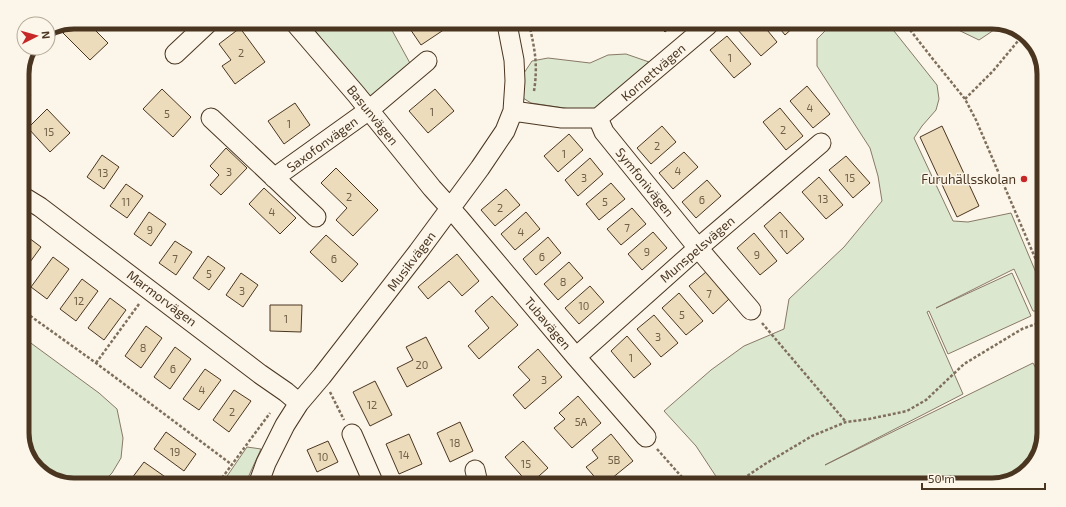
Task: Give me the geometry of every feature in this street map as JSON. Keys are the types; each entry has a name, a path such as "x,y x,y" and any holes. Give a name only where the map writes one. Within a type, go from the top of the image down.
{"street":[{"path":"175,54 202,29"},
{"name":"Basunvägen","path":"300,29 328,60 432,188 451,208"},
{"name":"Musikvägen","path":"260,478 266,463 286,425 293,397 322,376 451,208 505,131 513,111 515,81 514,60 508,29"},
{"name":"Kornettvägen","path":"598,118 703,29"},
{"name":"Saxofonvägen","path":"274,178 369,110 427,61"},
{"path":"513,111 562,118 598,118"},
{"path":"211,118 316,217"},
{"name":"Symfonivägen","path":"598,118 604,132 698,248 751,310"},
{"name":"Munspelsvägen","path":"576,357 698,248 821,144"},
{"name":"Marmorvägen","path":"29,200 150,289 260,374 293,397"},
{"name":"Tubavägen","path":"451,208 576,357 646,437"},
{"path":"352,434 370,478"}],"path":[{"path":"909,29 965,99 976,120 1037,262"},
{"path":"965,99 993,71 1020,39"},
{"path":"96,363 150,289"},
{"path":"751,310 846,422"},
{"path":"29,315 231,464"},
{"path":"744,478 812,436 846,422 907,411 926,400 964,364 1022,329 1037,323"},
{"path":"322,376 352,434"},
{"path":"221,478 231,464 293,397"},
{"path":"646,437 683,478"}],"green space":[{"path":"314,29 391,29 411,65 371,101"},
{"path":"827,29 892,29 937,85 939,99 936,110 914,138 953,221 968,222 1011,213 1037,275 1037,311 1033,311 1014,269 936,308 1012,273 1031,316 948,354 929,311 927,312 963,394 825,465 1033,363 1037,370 1036,442 1034,450 1028,460 1022,467 1007,476 998,478 717,478 696,446 664,411 711,370 744,346 784,329 789,299 844,247 882,201 878,176 870,148 817,66 817,39"},
{"path":"956,29 995,29 979,40"},
{"path":"626,54 649,62 591,112 531,103 523,98 524,73 532,61 548,58 590,63 608,55"},
{"path":"29,342 99,393 117,409 123,438 121,458 112,473 107,478 65,477 51,472 40,463 31,448 29,436"},
{"path":"247,447 261,449 248,478 226,478"}],"building":[{"path":"68,29 94,29 108,43 90,60 63,33"},
{"path":"241,29 265,62 235,84 222,66 231,60 219,44"},
{"path":"410,29 445,29 421,45"},
{"path":"662,29 669,29 665,32"},
{"path":"737,29 766,29 777,42 761,56"},
{"path":"780,29 792,29 785,35"},
{"path":"727,36 751,64 734,78 710,50"},
{"path":"807,86 830,114 813,128 790,101"},
{"path":"162,89 191,117 173,137 143,109"},
{"path":"435,89 454,111 428,133 409,111"},
{"path":"295,103 310,125 284,144 268,121"},
{"path":"780,108 803,136 786,150 763,122"},
{"path":"47,109 70,133 50,152 29,129 29,127"},
{"path":"662,126 676,142 651,164 637,148"},
{"path":"942,126 979,206 957,217 920,137"},
{"path":"569,134 583,150 558,172 544,156"},
{"path":"226,148 247,168 221,195 210,185 219,175 210,166"},
{"path":"684,152 698,167 673,189 659,173"},
{"path":"102,155 119,167 104,189 87,177"},
{"path":"846,156 870,183 853,198 829,170"},
{"path":"590,158 603,174 578,196 565,180"},
{"path":"336,168 378,210 353,236 336,220 347,208 321,183"},
{"path":"819,177 843,205 826,219 802,192"},
{"path":"707,180 721,196 696,218 682,202"},
{"path":"611,183 625,199 599,220 586,204"},
{"path":"126,184 143,196 127,218 110,206"},
{"path":"264,188 296,218 280,234 249,204"},
{"path":"506,189 520,205 495,226 481,210"},
{"path":"632,208 646,224 621,245 607,229"},
{"path":"149,212 166,224 151,246 134,234"},
{"path":"526,212 540,229 515,250 501,234"},
{"path":"780,212 804,239 787,254 764,226"},
{"path":"653,232 667,248 642,270 628,254"},
{"path":"754,233 777,261 760,275 737,248"},
{"path":"326,235 358,264 342,282 310,252"},
{"path":"548,237 561,253 536,275 523,259"},
{"path":"29,238 41,247 29,263"},
{"path":"175,241 192,252 176,275 159,263"},
{"path":"457,254 479,281 462,296 449,281 428,299 418,287"},
{"path":"208,256 225,268 209,290 193,278"},
{"path":"53,257 69,269 47,299 31,287"},
{"path":"569,262 583,278 558,300 544,284"},
{"path":"706,272 729,299 713,314 689,286"},
{"path":"241,273 258,285 243,307 226,295"},
{"path":"82,279 98,291 76,321 60,309"},
{"path":"590,286 604,302 579,324 565,308"},
{"path":"679,293 703,321 686,335 662,308"},
{"path":"492,296 518,325 479,359 468,346 489,328 475,311"},
{"path":"110,298 126,310 104,340 88,328"},
{"path":"270,305 302,305 301,332 270,331"},
{"path":"654,315 678,343 661,357 637,329"},
{"path":"146,326 162,338 141,368 125,356"},
{"path":"627,336 651,364 634,378 611,351"},
{"path":"426,337 442,368 407,387 397,368 413,360 406,347"},
{"path":"175,347 191,359 170,389 154,377"},
{"path":"538,349 562,377 525,409 513,395 530,380 518,367"},
{"path":"205,369 221,380 199,410 183,399"},
{"path":"375,381 392,415 370,426 353,392"},
{"path":"234,390 251,401 229,432 213,420"},
{"path":"578,396 601,423 572,448 554,428 565,419 559,413"},
{"path":"460,422 473,451 450,462 437,433"},
{"path":"166,432 196,454 184,471 154,449"},
{"path":"409,434 422,464 399,474 386,444"},
{"path":"611,434 633,461 612,478 596,478 586,467 598,458 592,450"},
{"path":"328,441 338,462 317,472 307,450"},
{"path":"523,441 548,468 537,478 524,478 505,457"},
{"path":"144,462 167,478 132,478"}],"place":[{"name":"Furuhällsskolan","path":"1024,179"}]}
